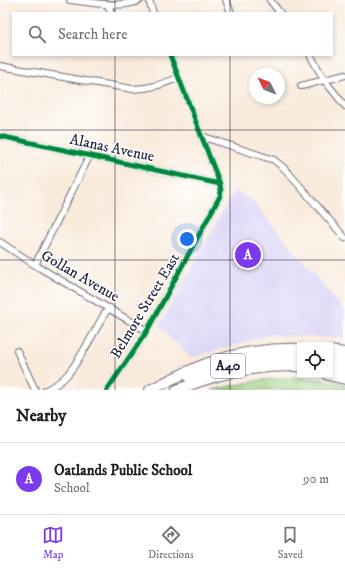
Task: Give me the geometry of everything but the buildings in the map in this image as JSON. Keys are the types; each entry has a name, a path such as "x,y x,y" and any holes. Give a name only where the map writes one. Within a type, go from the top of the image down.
{"highway":[{"path":"150,390 202,366 225,358 240,354 276,349 297,349"},
{"path":"333,351 345,353"},
{"name":"A40","path":"160,390 188,378 222,367 257,360 297,358"},
{"path":"333,361 345,363"},
{"name":"A40","path":"181,388 241,370 278,366 297,366"},
{"path":"333,368 345,370"},
{"path":"181,388 242,375 277,371 297,372"},
{"path":"333,376 345,379"}],"street":[{"path":"70,0 108,4 131,4 140,0"},
{"path":"148,0 154,12"},
{"path":"226,0 231,12"},
{"path":"270,0 279,12"},
{"path":"108,4 111,12"},
{"path":"170,56 220,184"},
{"path":"311,56 325,80 345,106"},
{"path":"0,66 132,90 145,89 178,78"},
{"path":"301,86 345,75"},
{"name":"Alanas Avenue","path":"0,136 220,184"},
{"path":"201,136 274,160 285,169 345,238"},
{"path":"35,265 90,155"},
{"name":"Belmore Street East","path":"107,390 147,331 218,201 221,191 220,184"},
{"name":"Gollan Avenue","path":"1,244 147,331"},
{"path":"46,390 54,386 66,376 77,362 105,313 110,308"},
{"path":"17,351 35,390"}],"shaded area":[{"path":"234,191 251,199 345,311 345,338 269,335 191,358 159,326"}],"green space":[{"path":"293,377 339,382 345,384 345,390 212,390 260,380"}],"cycle path":[{"path":"107,390 147,331 220,196 221,191 220,184 170,56"},
{"path":"0,136 220,184"}],"place":[{"name":"Oatlands Public School","path":"248,255"}]}
